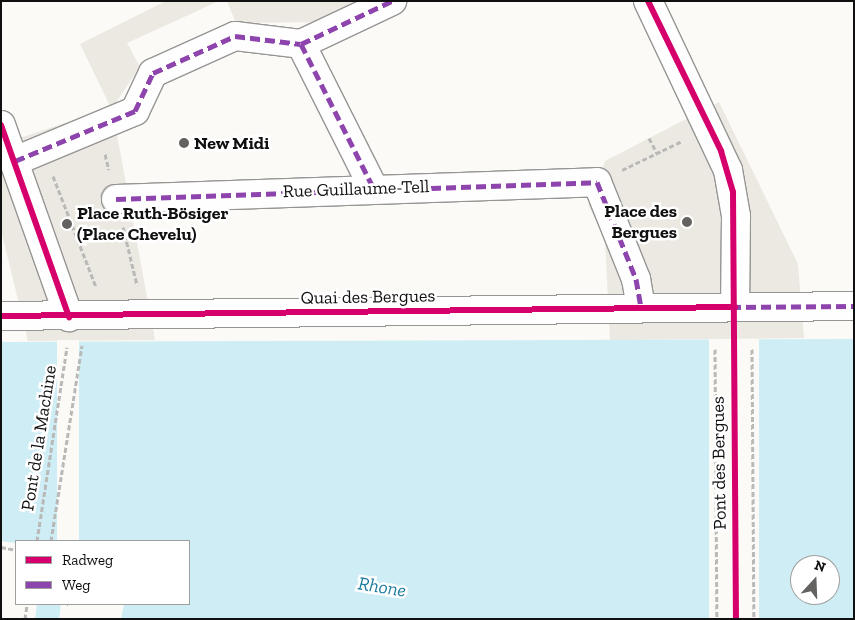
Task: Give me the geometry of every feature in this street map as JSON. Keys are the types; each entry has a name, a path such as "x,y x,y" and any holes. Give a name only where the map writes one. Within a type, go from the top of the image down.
{"street":[{"path":"15,160 110,124 135,111 153,73 235,36 300,44 392,1"},
{"path":"648,1 728,170 734,192 735,307"},
{"path":"300,44 374,188"},
{"path":"1,125 15,160 68,334"},
{"path":"597,182 636,278 641,306"},
{"name":"Rue Guillaume-Tell","path":"129,198 374,188 597,182"},
{"name":"Quai des Bergues","path":"1,316 68,334 641,306 854,306"}],"path":[{"path":"649,138 657,153"},
{"path":"597,182 687,138"},
{"path":"50,168 100,296"},
{"path":"51,540 82,344 68,334"},
{"path":"715,349 718,619"},
{"path":"752,349 754,619"},
{"path":"1,548 15,550"},
{"path":"25,619 27,605"}],"shaded area":[{"name":"Place Ruth-Bösiger (Place Chevelu)","path":"166,1 219,1 127,43 140,67 112,108 155,340 28,341 1,230 1,144 111,108 80,44"},
{"path":"227,1 361,1 323,22 236,23"},
{"name":"Place des Bergues","path":"719,102 798,264 804,338 610,340 605,239 588,205 605,161"}],"water":[{"name":"Rhone","path":"854,339 854,619 121,619 124,605 190,605 190,540 15,540 15,605 61,605 59,619 1,619 11,554 1,552 1,342"}],"pier":[{"path":"709,339 759,339 759,619 709,619"},
{"path":"57,340 79,340 79,540 57,540"},
{"path":"1,541 15,543 15,605 37,605 35,619 1,619 8,556 1,555"}],"marked path":[{"path":"15,161 135,111 153,73 235,36 301,44 392,1"},
{"path":"301,44 374,189"},
{"path":"116,199 597,182 636,279 641,306"},
{"path":"731,307 854,306"}],"cycle path":[{"name":"Pont des Bergues","path":"648,1 721,151 733,192 736,619"},
{"path":"1,125 69,317"},
{"path":"1,316 735,307"}],"place":[{"name":"New Midi","path":"184,143"},
{"name":"Place des Bergues","path":"687,222"},
{"name":"Place Ruth-Bösiger (Place Chevelu)","path":"67,224"}]}
